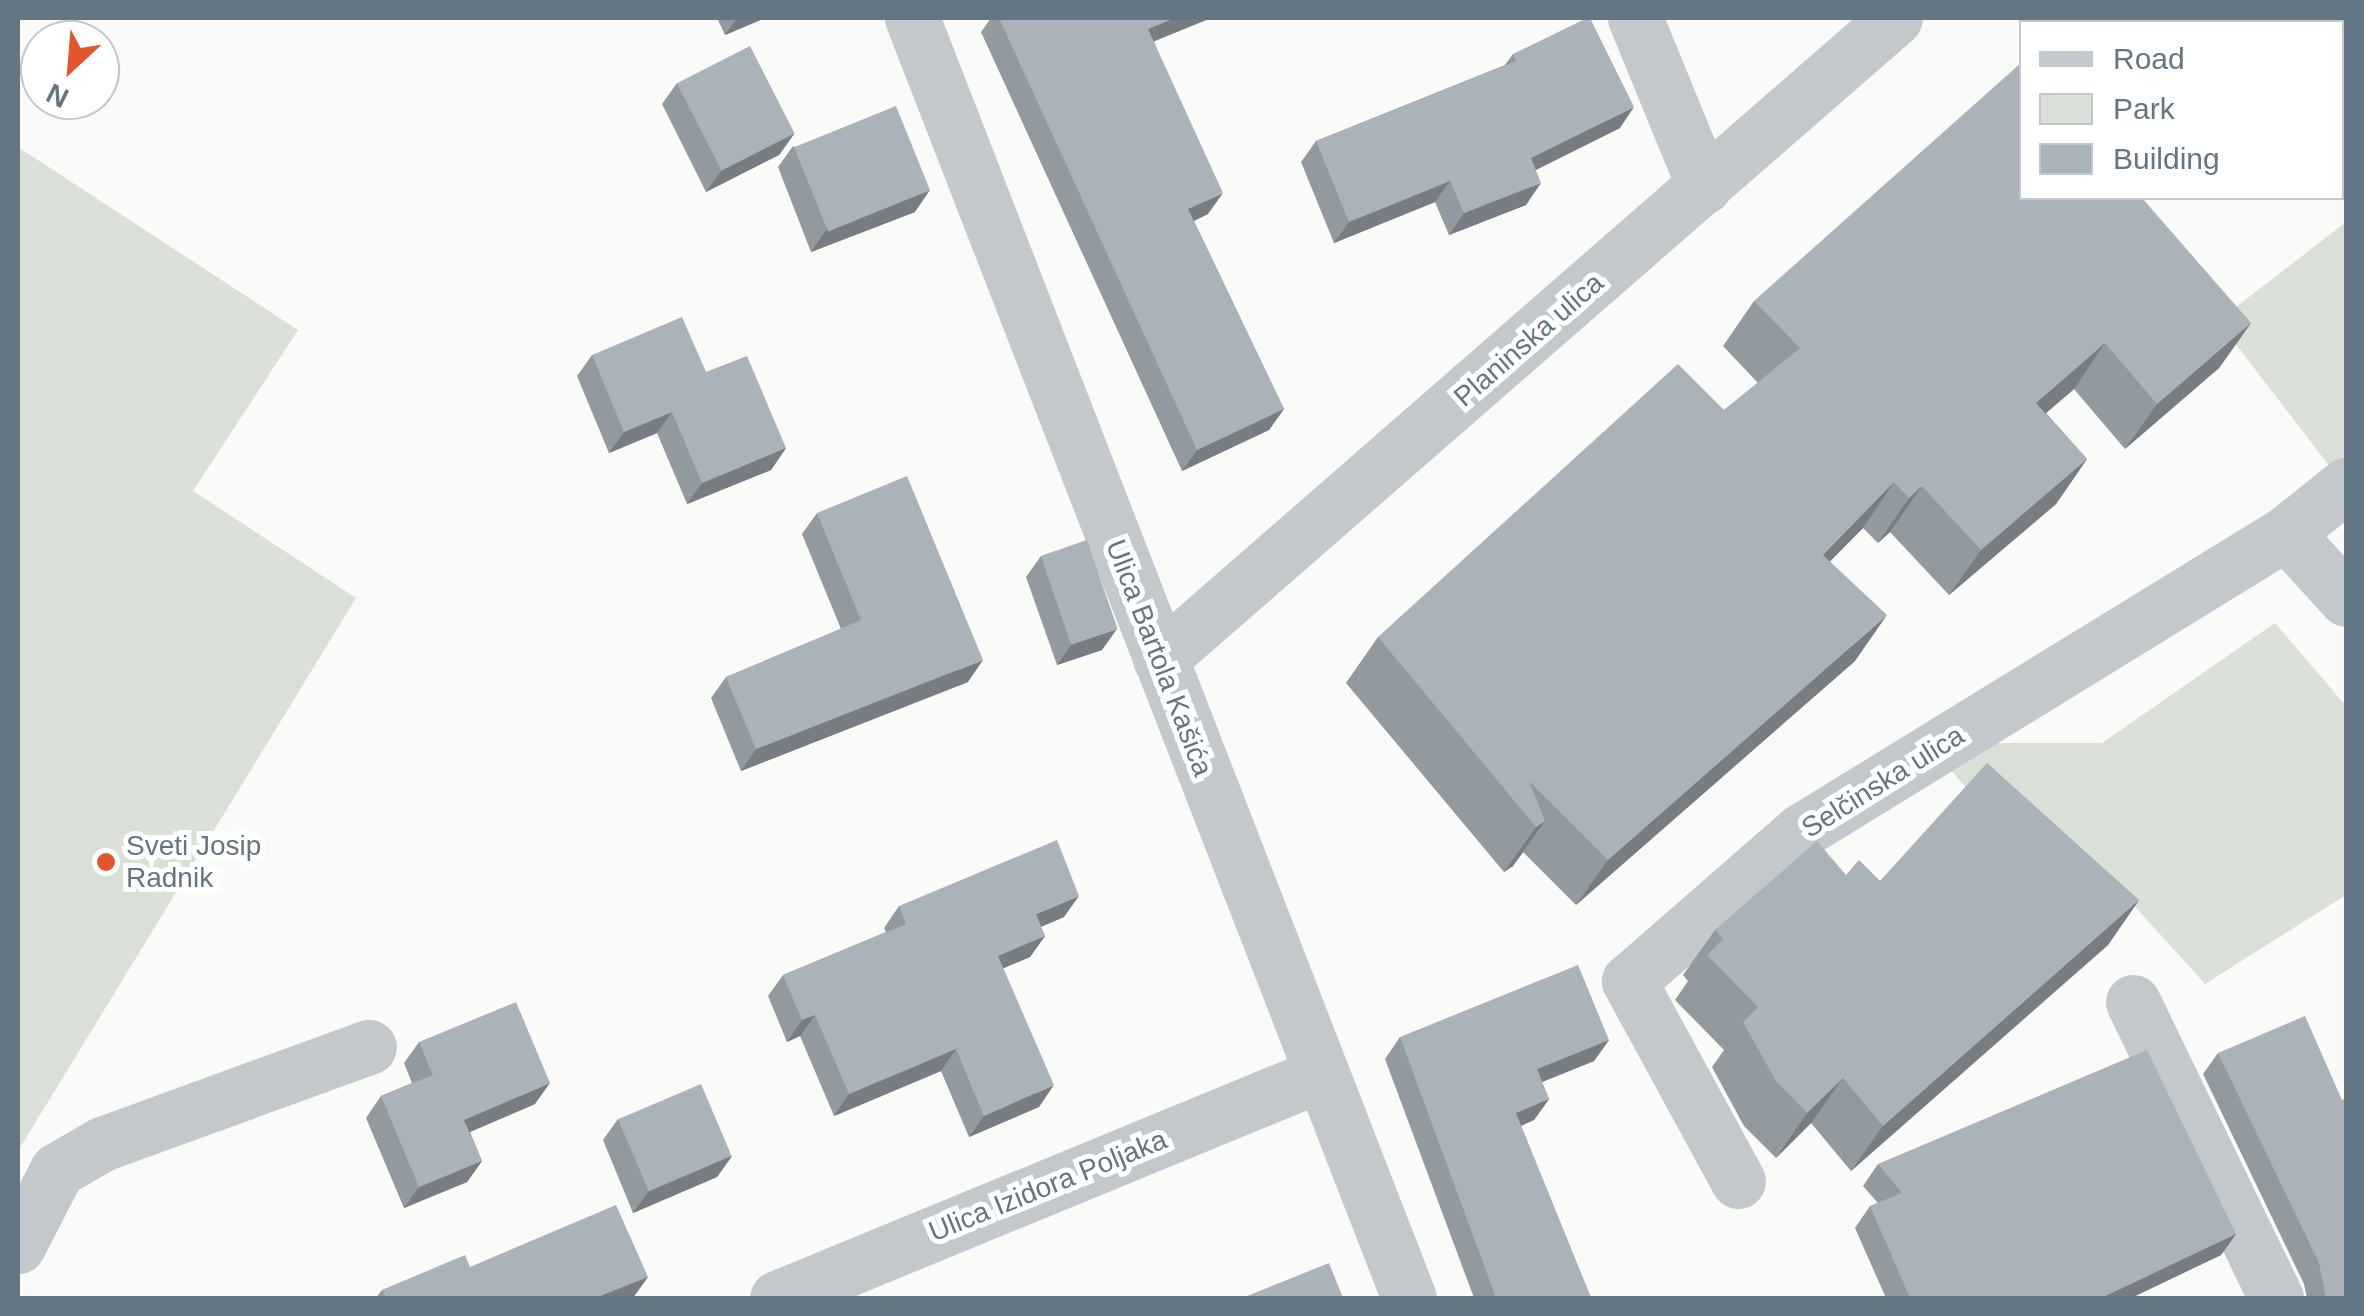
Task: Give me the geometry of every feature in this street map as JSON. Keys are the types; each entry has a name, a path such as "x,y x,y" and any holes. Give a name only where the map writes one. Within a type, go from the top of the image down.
{"street":[{"name":"Ulica Bartola Kašića","path":"912,18 1409,1298"},
{"path":"1636,18 1704,186"},
{"name":"Planinska ulica","path":"1160,659 1894,18"},
{"name":"Selčinska ulica","path":"1738,1182 1630,982 1801,831 2286,533 2346,485"},
{"path":"2286,533 2346,599"},
{"path":"2133,1002 2276,1298"},
{"path":"18,1246 57,1170 102,1144 368,1047"},
{"name":"Ulica Izidora Poljaka","path":"777,1298 1320,1074"}],"green space":[{"name":"Sveti Josip Radnik","path":"18,147 298,330 193,491 356,598 18,1151"},
{"path":"2346,222 2346,469 2337,476 2218,321"},
{"path":"2275,623 2346,706 2346,895 2205,984 2084,850 1984,808 1939,757 1968,743 2102,743"}],"building":[{"path":"999,18 1175,18 1148,29 1223,193 1188,209 1284,409 1197,450"},
{"path":"1587,18 1634,107 1531,158 1541,183 1464,213 1450,181 1349,222 1316,141 1516,61 1513,54"},
{"path":"2346,18 2346,113 2344,20 2317,20"},
{"path":"750,46 794,133 721,171 677,83"},
{"path":"2019,65 2019,200 2144,200 2251,323 2157,404 2105,343 2036,403 2087,459 1981,550 1922,486 1909,498 1894,482 1823,555 1887,615 1608,860 1529,781 1545,821 1536,827 1378,637 1678,364 1724,410 1800,348 1754,301"},
{"path":"896,106 930,190 828,232 794,147"},
{"path":"682,317 706,372 747,356 786,448 702,483 672,412 624,432 592,355"},
{"path":"907,476 983,660 756,749 726,677 861,620 817,513"},
{"path":"1087,540 1118,629 1071,645 1041,556"},
{"path":"1987,763 2139,900 1883,1126 1843,1078 1807,1113 1776,1081 1743,1022 1758,1007 1707,955 1723,939 1715,930 1817,841 1846,875 1859,860 1880,881"},
{"path":"1057,840 1079,896 1036,914 1045,936 998,956 1054,1085 984,1116 956,1049 849,1094 815,1015 802,1020 783,975 906,924 899,906"},
{"path":"1578,965 1609,1040 1537,1069 1549,1099 1516,1113 1591,1298 1496,1298 1400,1037"},
{"path":"516,1002 550,1083 464,1120 482,1161 419,1187 381,1096 433,1075 419,1042"},
{"path":"2305,1016 2342,1100 2346,1098 2346,1298 2326,1298 2319,1263 2218,1053"},
{"path":"2147,1050 2236,1234 2101,1298 1910,1298 1870,1206 1902,1193 1878,1164"},
{"path":"701,1084 731,1156 649,1191 618,1119"},
{"path":"616,1205 648,1277 595,1298 386,1298 382,1290 465,1255 470,1267"},
{"path":"1329,1263 1343,1298 1242,1298"}],"place":[{"name":"Sveti Josip Radnik","path":"106,862"}]}
